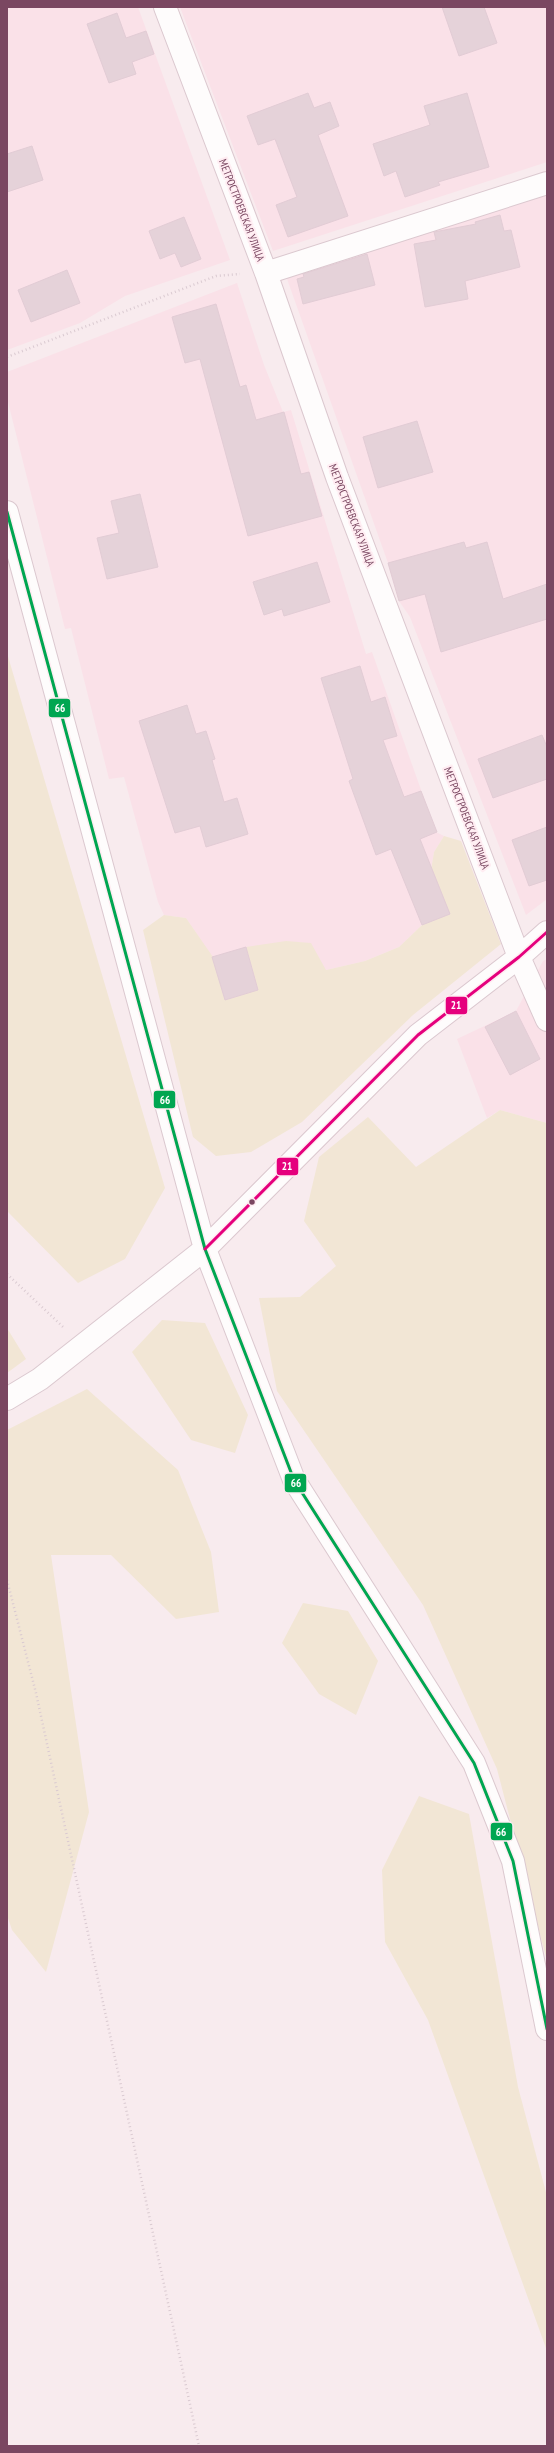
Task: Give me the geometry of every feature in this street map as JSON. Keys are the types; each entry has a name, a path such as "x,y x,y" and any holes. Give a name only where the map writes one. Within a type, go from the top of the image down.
{"street":[{"name":"МЕТРОСТРОЕВСКАЯ УЛИЦА","path":"165,7 266,272 337,477 519,957 547,1020"},
{"path":"266,272 547,183"},
{"path":"7,512 205,1249 294,1480 474,1763 512,1861 547,2029"},
{"path":"7,1399 40,1379 205,1249 418,1035 519,957 547,932"}],"path":[{"path":"7,357 216,276 266,272"},
{"path":"7,1274 83,1345"},
{"path":"7,1580 36,1693 198,2446"}],"shaded area":[{"path":"7,7 138,7 230,260 125,296 80,323 7,350"},
{"path":"180,7 547,7 547,162 273,251"},
{"path":"547,195 547,899 526,915 410,617 399,601 388,563 286,276 354,248 397,243 429,229"},
{"path":"237,283 264,365 283,412 291,410 366,654 372,652 436,832 444,836 434,852 422,925 399,947 365,961 326,970 246,947 258,990 225,1000 212,957 186,918 164,915 158,902 124,777 109,779 71,628 65,629 7,398 7,372"},
{"path":"7,653 165,1188 125,1259 78,1283 7,1211"},
{"path":"444,836 461,841 501,944 413,1015 302,1122 251,1152 216,1156 193,1137 143,930 164,915 186,918 213,957 225,1000 258,990 246,947 286,941 311,943 326,970 365,961 399,947 422,925 434,852"},
{"path":"547,959 547,1123 500,1110 487,1118 457,1039 516,1011 543,961"},
{"path":"500,1110 547,1123 547,1961 497,1769 423,1605 277,1391 259,1298 300,1297 336,1266 304,1221 319,1157 368,1117 416,1167"},
{"path":"162,1320 205,1323 248,1415 235,1453 191,1440 132,1352"},
{"path":"7,1328 26,1359 7,1373"},
{"path":"87,1389 178,1470 211,1552 219,1612 176,1619 111,1555 51,1555 89,1812 46,1972 12,1930 7,1915 7,1430"},
{"path":"303,1603 348,1611 378,1661 356,1715 319,1694 282,1643"},
{"path":"419,1796 469,1814 518,2087 547,2196 547,2351 428,2020 385,1942 382,1870"}],"building":[{"path":"442,7 484,7 497,43 459,56"},
{"path":"117,13 126,38 146,31 154,54 132,62 136,74 109,83 87,24"},
{"path":"308,93 314,108 330,102 339,126 318,135 348,216 288,237 276,205 297,197 275,139 258,145 247,116"},
{"path":"467,93 489,167 438,182 440,185 405,197 396,171 384,176 373,144 430,125 424,106"},
{"path":"32,146 43,180 7,192 7,154"},
{"path":"500,215 504,231 511,230 520,267 465,281 468,299 425,307 414,244 436,240 434,232 476,224 475,222"},
{"path":"184,217 201,259 181,267 175,253 160,259 149,231"},
{"path":"367,254 375,285 303,304 297,279 304,277 303,274"},
{"path":"67,270 80,303 31,322 18,290"},
{"path":"216,304 240,387 246,385 256,420 284,412 301,474 309,472 322,516 248,536 200,359 185,363 172,317"},
{"path":"417,421 433,472 378,488 363,437"},
{"path":"140,494 158,567 107,579 97,538 119,533 111,501"},
{"path":"464,542 466,548 487,542 503,599 547,584 547,619 441,652 425,594 399,601 388,563"},
{"path":"317,562 330,602 284,616 282,609 264,615 253,582"},
{"path":"360,666 371,702 385,697 397,736 383,740 404,797 421,791 437,832 420,839 450,914 422,925 391,849 376,855 349,781 353,779 321,678"},
{"path":"187,705 196,734 206,731 215,759 212,760 224,802 237,798 248,834 206,847 200,826 175,833 139,721"},
{"path":"542,735 547,747 547,779 493,798 478,759"},
{"path":"547,827 547,880 529,886 512,840"},
{"path":"246,947 258,990 225,1000 212,957"},
{"path":"516,1011 540,1059 510,1075 485,1027"}],"transit line":[{"name":"66","path":"7,512 205,1249 294,1480 474,1763 513,1861 547,2029"},
{"name":"21","path":"205,1249 418,1035 519,957 547,932"}]}
